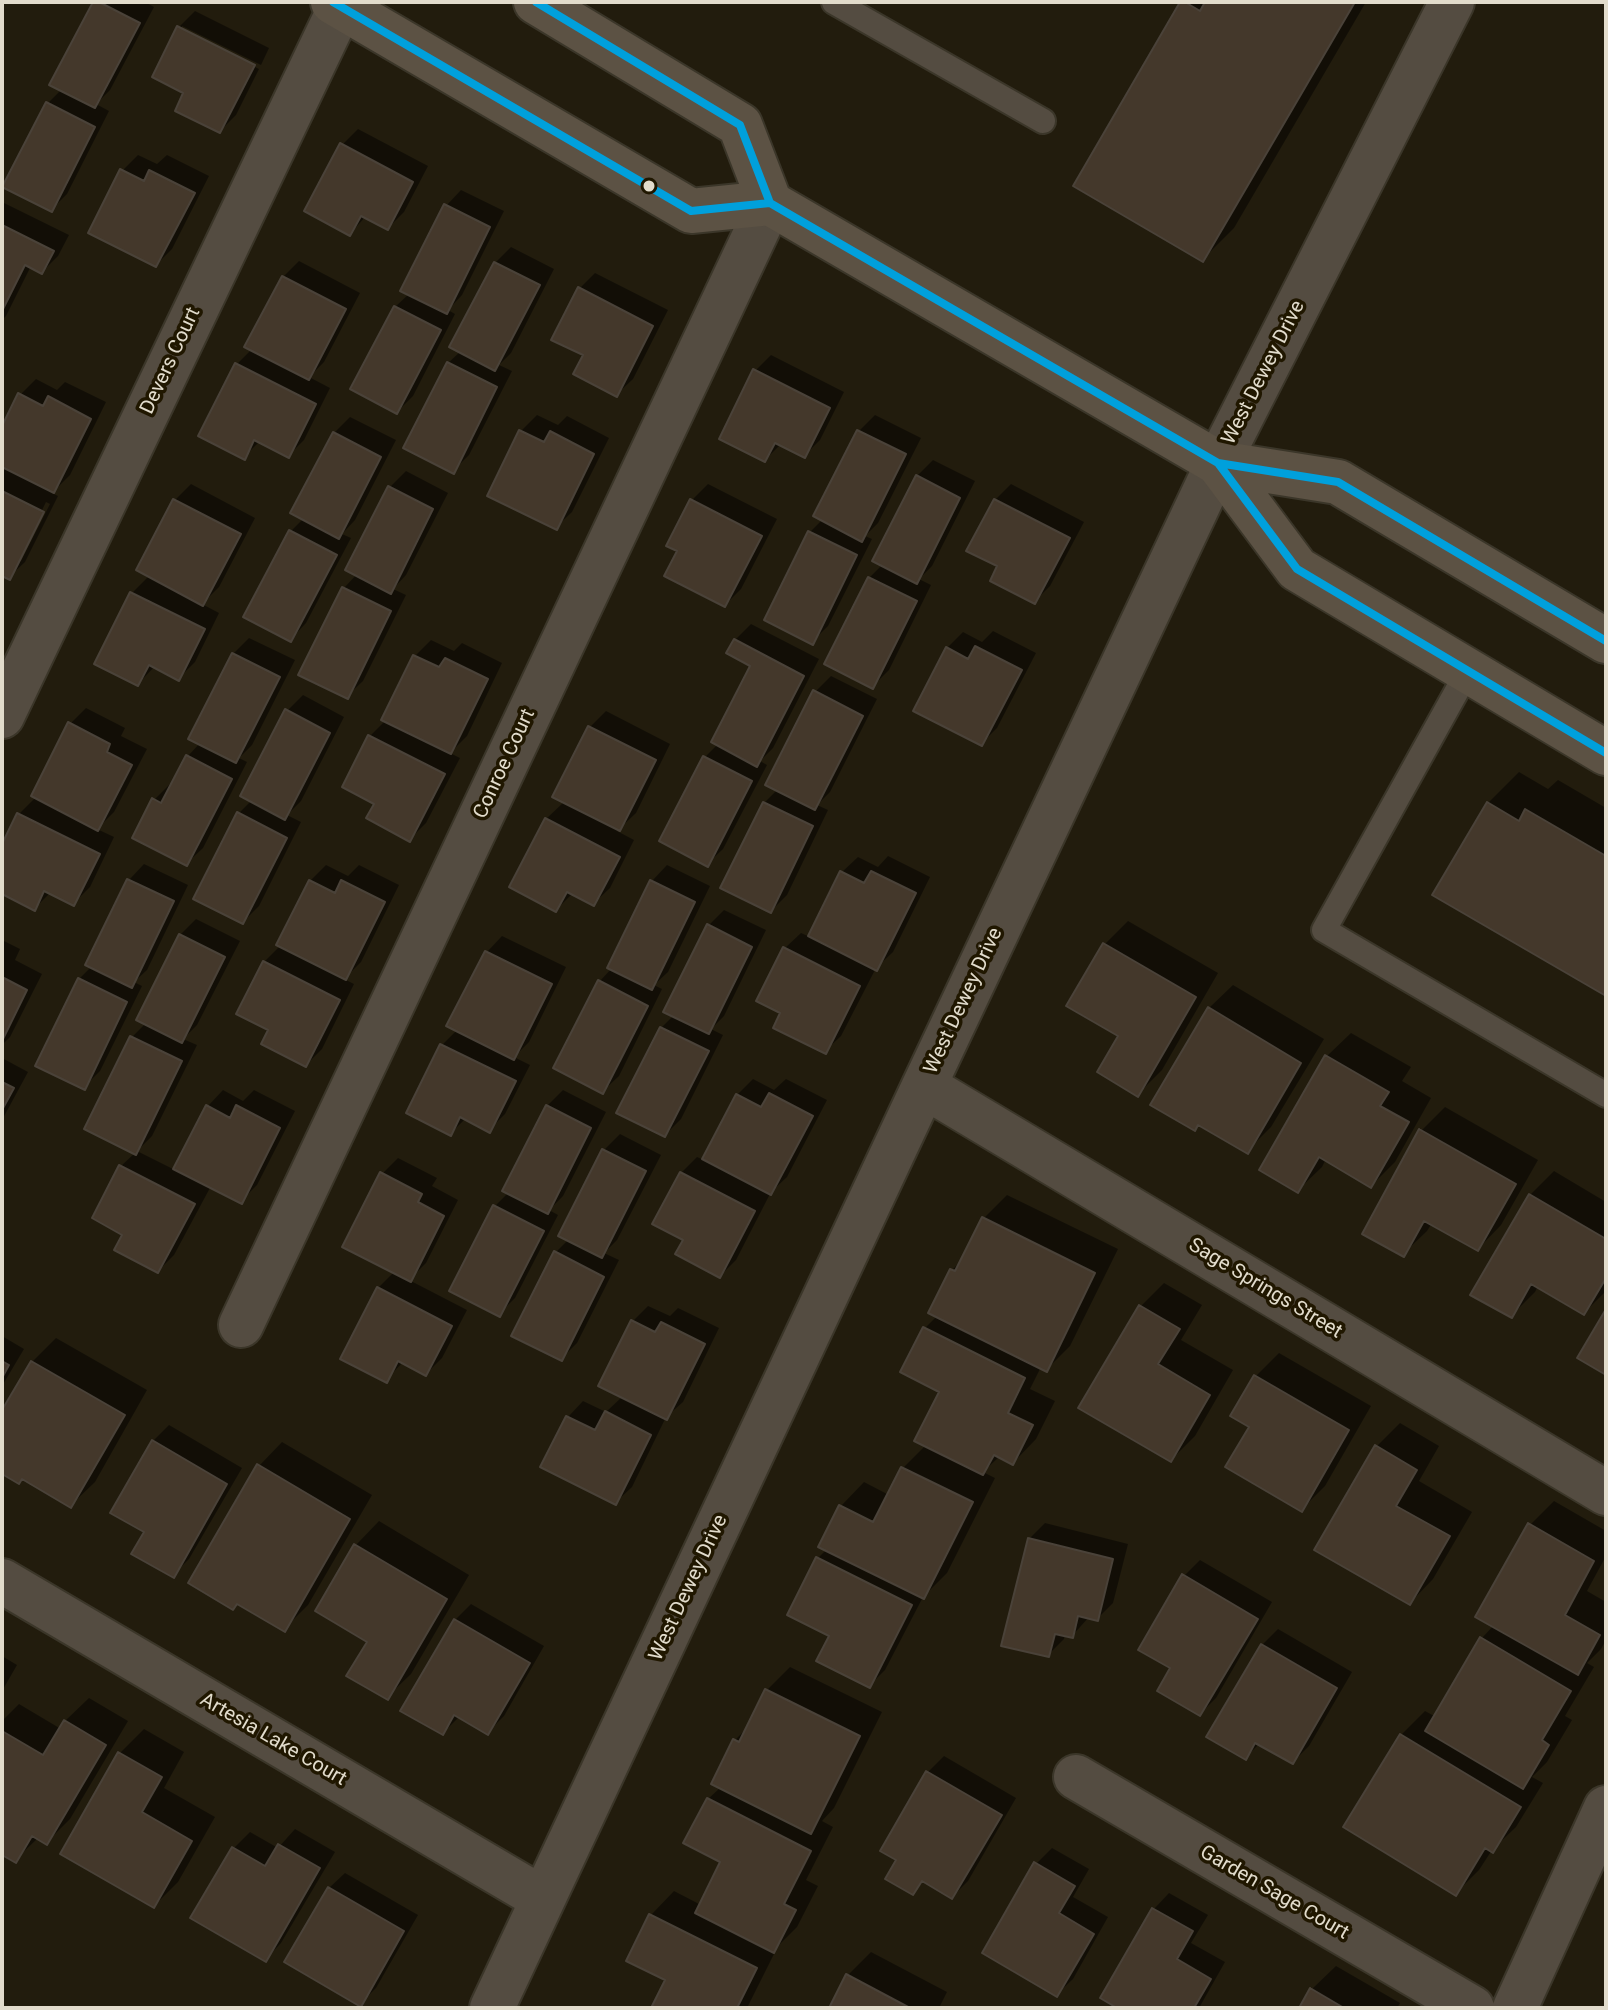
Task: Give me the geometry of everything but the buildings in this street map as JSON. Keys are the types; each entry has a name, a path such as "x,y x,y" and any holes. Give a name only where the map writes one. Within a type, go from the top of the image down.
{"main road":[{"path":"536,2 740,125 770,203"},
{"path":"337,4 691,211 770,203 1218,463 1338,482 1606,641"},
{"path":"1218,463 1297,569 1606,753"}],"street":[{"name":"West Dewey Drive","path":"492,2008 1218,463 1452,2"},
{"name":"Devers Court","path":"2,716 337,4"},
{"name":"Conroe Court","path":"241,1325 770,203"},
{"name":"Sage Springs Street","path":"924,1086 1606,1493"},
{"name":"Artesia Lake Court","path":"2,1581 543,1899"},
{"name":"Garden Sage Court","path":"1076,1777 1472,2008"},
{"path":"1515,2008 1606,1808"}],"lane":[{"path":"834,2 1043,121"},
{"path":"1468,671 1324,930 1606,1095"}],"transit line":[{"path":"333,2 691,211 770,203 1218,463 1338,482 1606,641"},
{"path":"536,2 740,125 770,203"},
{"path":"1218,463 1297,569 1606,753"}]}
